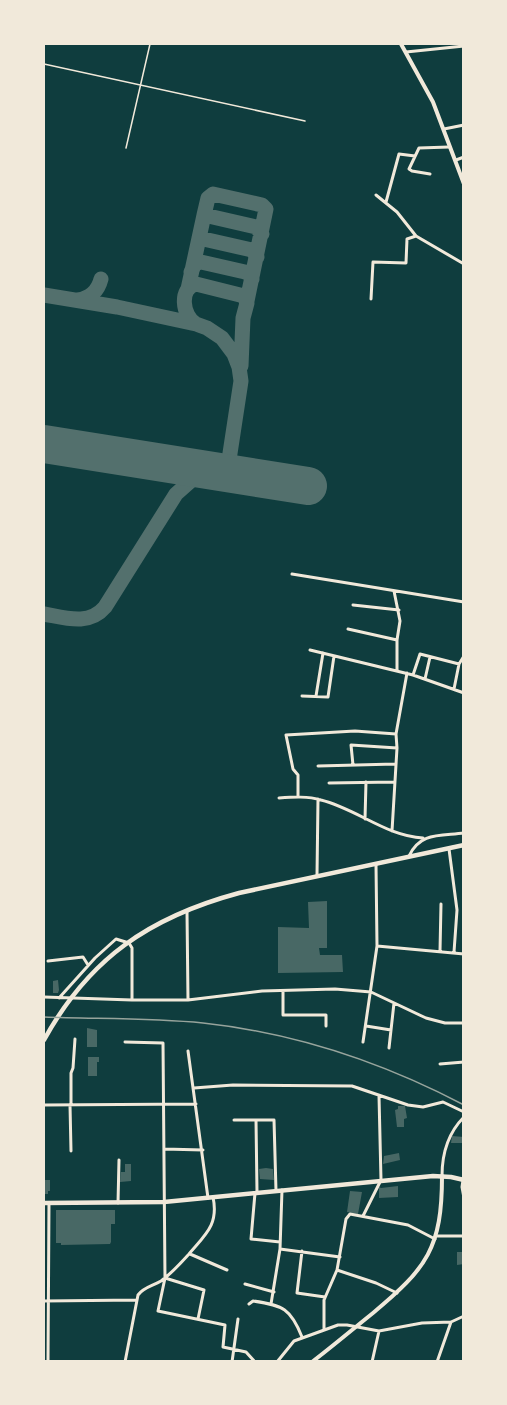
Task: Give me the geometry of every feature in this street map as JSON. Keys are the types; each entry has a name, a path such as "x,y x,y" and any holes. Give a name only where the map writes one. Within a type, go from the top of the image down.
{"main road":[{"path":"44,1040 72,996 97,967 143,931 187,909 239,893 464,845"},
{"path":"46,1203 164,1202 381,1180 442,1176 463,1178"}],"street":[{"path":"401,44 428,91 464,184"},
{"path":"406,52 443,46 464,46"},
{"path":"444,129 464,124"},
{"path":"430,174 409,169 418,148 451,147"},
{"path":"386,202 399,154 415,156"},
{"path":"456,160 464,157"},
{"path":"376,195 398,212 416,236 464,264"},
{"path":"371,300 373,262 406,263 407,239 416,236"},
{"path":"292,574 464,603"},
{"path":"394,591 400,621 397,640 397,670"},
{"path":"353,605 399,610"},
{"path":"348,629 397,640"},
{"path":"310,650 397,670 464,693"},
{"path":"316,697 323,653"},
{"path":"413,675 420,654 459,664"},
{"path":"302,696 328,697 334,656"},
{"path":"454,689 459,664 464,656"},
{"path":"425,679 430,657"},
{"path":"392,831 395,764 398,748 396,734 407,673"},
{"path":"298,797 298,776 293,769 286,735 355,731 396,734"},
{"path":"353,765 351,745 398,748"},
{"path":"318,766 395,764"},
{"path":"365,819 366,782"},
{"path":"329,783 394,782"},
{"path":"279,798 318,799 407,837 423,838 464,833"},
{"path":"318,799 318,876"},
{"path":"408,857 412,849 423,838"},
{"path":"448,849 457,910 454,952"},
{"path":"363,1042 377,946 376,865"},
{"path":"440,951 441,904"},
{"path":"187,909 188,1000"},
{"path":"59,998 88,965 116,939 129,943 132,948 132,1000"},
{"path":"377,946 464,954"},
{"path":"48,962 83,957 88,965"},
{"path":"44,997 188,1000 262,991 335,989 371,992 437,1022 464,1023"},
{"path":"284,991 283,1016 326,1015 326,1026"},
{"path":"389,1048 394,1003"},
{"path":"366,1026 391,1030"},
{"path":"71,1151 70,1073 73,1068 75,1039"},
{"path":"125,1042 163,1043 165,1278 158,1311 225,1325 223,1347 246,1352 255,1362"},
{"path":"125,1362 137,1300 143,1289 165,1278 180,1266 208,1234 212,1226 215,1206 211,1197 188,1051"},
{"path":"440,1064 464,1062"},
{"path":"194,1088 233,1085 352,1086 360,1087 379,1096 423,1107 443,1102 464,1112"},
{"path":"363,1216 381,1180 379,1096"},
{"path":"44,1105 196,1104"},
{"path":"312,1362 398,1293 424,1264 436,1237 440,1218 442,1176 448,1140 456,1125 464,1117"},
{"path":"234,1120 274,1120 276,1191"},
{"path":"255,1120 256,1192 251,1239 280,1242"},
{"path":"164,1149 203,1150"},
{"path":"118,1203 119,1160"},
{"path":"463,1178 464,1198"},
{"path":"271,1304 280,1249 282,1190"},
{"path":"46,1203 45,1301 48,1362"},
{"path":"324,1330 325,1297 337,1270 346,1219 350,1214 408,1225 436,1237 464,1236"},
{"path":"280,1249 340,1257"},
{"path":"302,1251 297,1293 325,1297"},
{"path":"190,1253 227,1270"},
{"path":"337,1270 398,1293"},
{"path":"165,1278 204,1290 198,1318"},
{"path":"245,1284 274,1292"},
{"path":"45,1301 137,1300"},
{"path":"249,1304 253,1301 271,1304 292,1315 302,1338"},
{"path":"277,1362 289,1345 338,1325 379,1331 422,1323 451,1322 464,1316"},
{"path":"232,1362 238,1319"},
{"path":"437,1362 451,1322"},
{"path":"372,1362 379,1331"}],"lane":[{"path":"126,148 150,44"},
{"path":"44,64 305,121"}],"building":[{"path":"327,901 327,948 319,948 320,955 342,955 343,972 278,973 278,927 309,928 308,902"},
{"path":"58,980 58,993 53,993 53,981"},
{"path":"87,1028 97,1030 97,1047 87,1047"},
{"path":"88,1057 99,1057 97,1076 88,1076"},
{"path":"398,1106 405,1106 407,1118 404,1119 404,1127 397,1127 395,1110"},
{"path":"452,1136 464,1137 464,1143 451,1143"},
{"path":"399,1153 400,1160 383,1164 384,1156"},
{"path":"125,1164 131,1164 131,1181 120,1182 121,1172 125,1172"},
{"path":"259,1169 273,1169 274,1180 260,1179"},
{"path":"44,1180 50,1180 48,1194 44,1194"},
{"path":"398,1186 398,1197 379,1198 379,1187"},
{"path":"350,1191 362,1192 358,1214 347,1212"},
{"path":"56,1210 115,1210 115,1224 111,1224 110,1244 61,1245 61,1243 56,1243"},
{"path":"457,1252 464,1252 464,1264 457,1265"}],"taxiway":[{"path":"204,215 208,198 213,194 262,205 266,209 247,301"},
{"path":"188,289 204,215 256,227 262,234"},
{"path":"199,238 252,250 257,257"},
{"path":"191,272 195,264 201,262 245,272 250,274 252,279"},
{"path":"78,300 93,293 101,279"},
{"path":"196,324 188,315 184,302 187,291 196,284 244,296 247,303 243,318 241,366"},
{"path":"44,295 117,307 196,324 222,338 234,354 241,381 227,473"},
{"path":"44,614 69,619 84,619 99,613 176,494 194,478 210,470"}],"runway":[{"path":"44,444 308,486"}],"railway":[{"path":"44,1017 183,1021 271,1034 305,1042 370,1063 402,1075 464,1105"}]}
